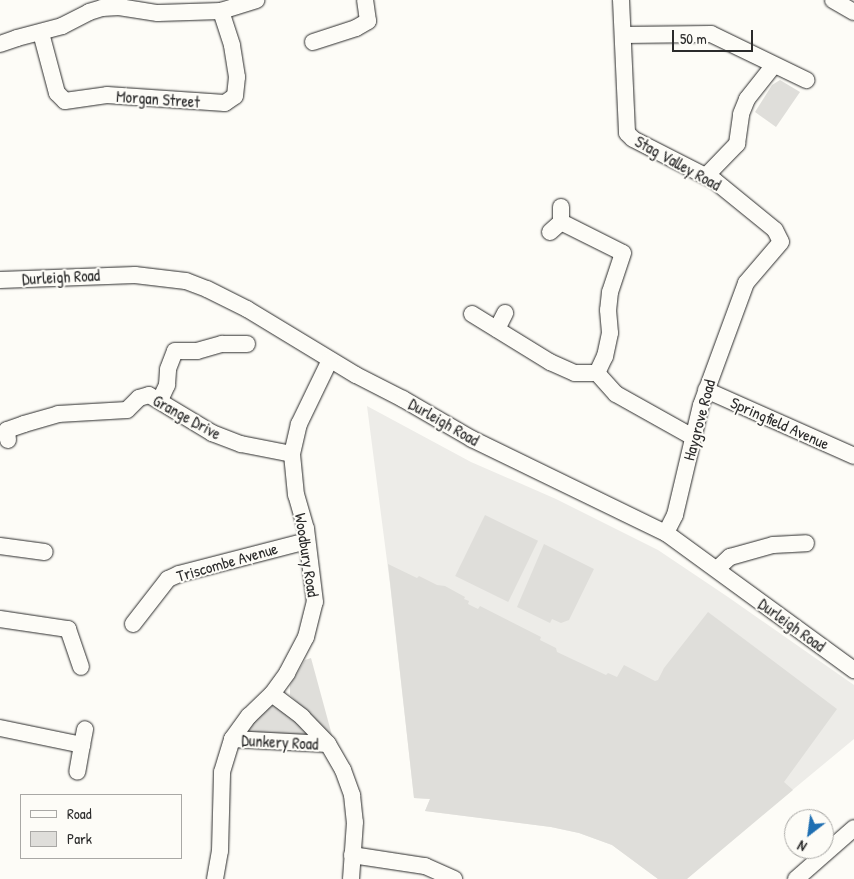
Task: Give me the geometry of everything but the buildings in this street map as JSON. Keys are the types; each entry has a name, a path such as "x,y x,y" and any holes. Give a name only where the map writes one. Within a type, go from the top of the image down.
{"street":[{"path":"0,44 62,26 95,10 128,4 158,12 221,11 256,0"},
{"path":"313,42 375,20 365,0"},
{"name":"Stag Valley Road","path":"621,0 627,133 633,139 706,176 721,186 775,230 782,242"},
{"path":"833,0 854,12"},
{"name":"Morgan Street","path":"41,33 57,93 65,101 107,95 225,103 235,96 237,77 232,45 221,11"},
{"path":"622,35 711,34 806,80"},
{"path":"706,176 737,144 741,114 747,99 774,65"},
{"path":"557,220 626,247 610,292 608,310 610,334 605,356 597,373"},
{"name":"Haygrove Road","path":"666,533 675,515 706,390 746,283 782,242"},
{"name":"Durleigh Road","path":"0,280 135,275 186,282 227,298 330,360 472,439 666,533 854,670"},
{"path":"497,329 505,313"},
{"path":"472,314 550,362 575,373 597,373 616,394 693,437"},
{"path":"160,400 167,384 170,346 197,351 222,344 246,344"},
{"name":"Woodbury Road","path":"215,879 220,851 222,772 232,739 249,716 272,694 287,672 306,637 315,602 307,541 296,495 292,454 299,424 330,360"},
{"name":"Springfield Avenue","path":"706,390 854,456"},
{"name":"Grange Drive","path":"8,440 7,430 58,414 127,410 140,398 149,395 160,400 176,413 212,434 241,444 292,454"},
{"name":"Triscombe Avenue","path":"133,625 173,573 180,574 307,541"},
{"path":"717,570 730,557 773,545 806,543"},
{"path":"0,546 45,552"},
{"path":"0,619 68,628 81,667"},
{"name":"Dunkery Road","path":"272,694 302,717 328,744 343,770 352,795 355,822 350,879"},
{"path":"0,728 83,737 77,772"},
{"name":"Dunkery Road","path":"232,739 328,744"},
{"path":"796,879 854,828"},
{"path":"352,855 425,866 454,879"}],"shaded area":[{"path":"367,406 471,462 556,499 658,550 728,597 854,685 854,739 778,802 658,879 612,845 579,833 551,827 425,811 430,799 414,798 390,584"}],"green space":[{"path":"780,80 800,92 776,127 755,112 772,85"},
{"path":"485,515 538,541 508,602 455,576"},
{"path":"544,544 594,569 569,620 561,623 552,619 550,623 517,607"},
{"path":"388,564 417,578 419,576 437,585 445,586 465,597 464,599 469,601 468,604 478,609 480,606 541,637 540,640 556,648 557,652 606,675 608,673 617,677 624,665 655,681 658,680 664,668 708,612 837,709 784,782 793,790 687,879 658,879 612,845 579,833 551,827 425,811 430,799 414,798"},
{"path":"311,658 333,739 290,695 290,685 305,660"},
{"path":"268,707 278,707 312,736 249,736 245,728"}]}
